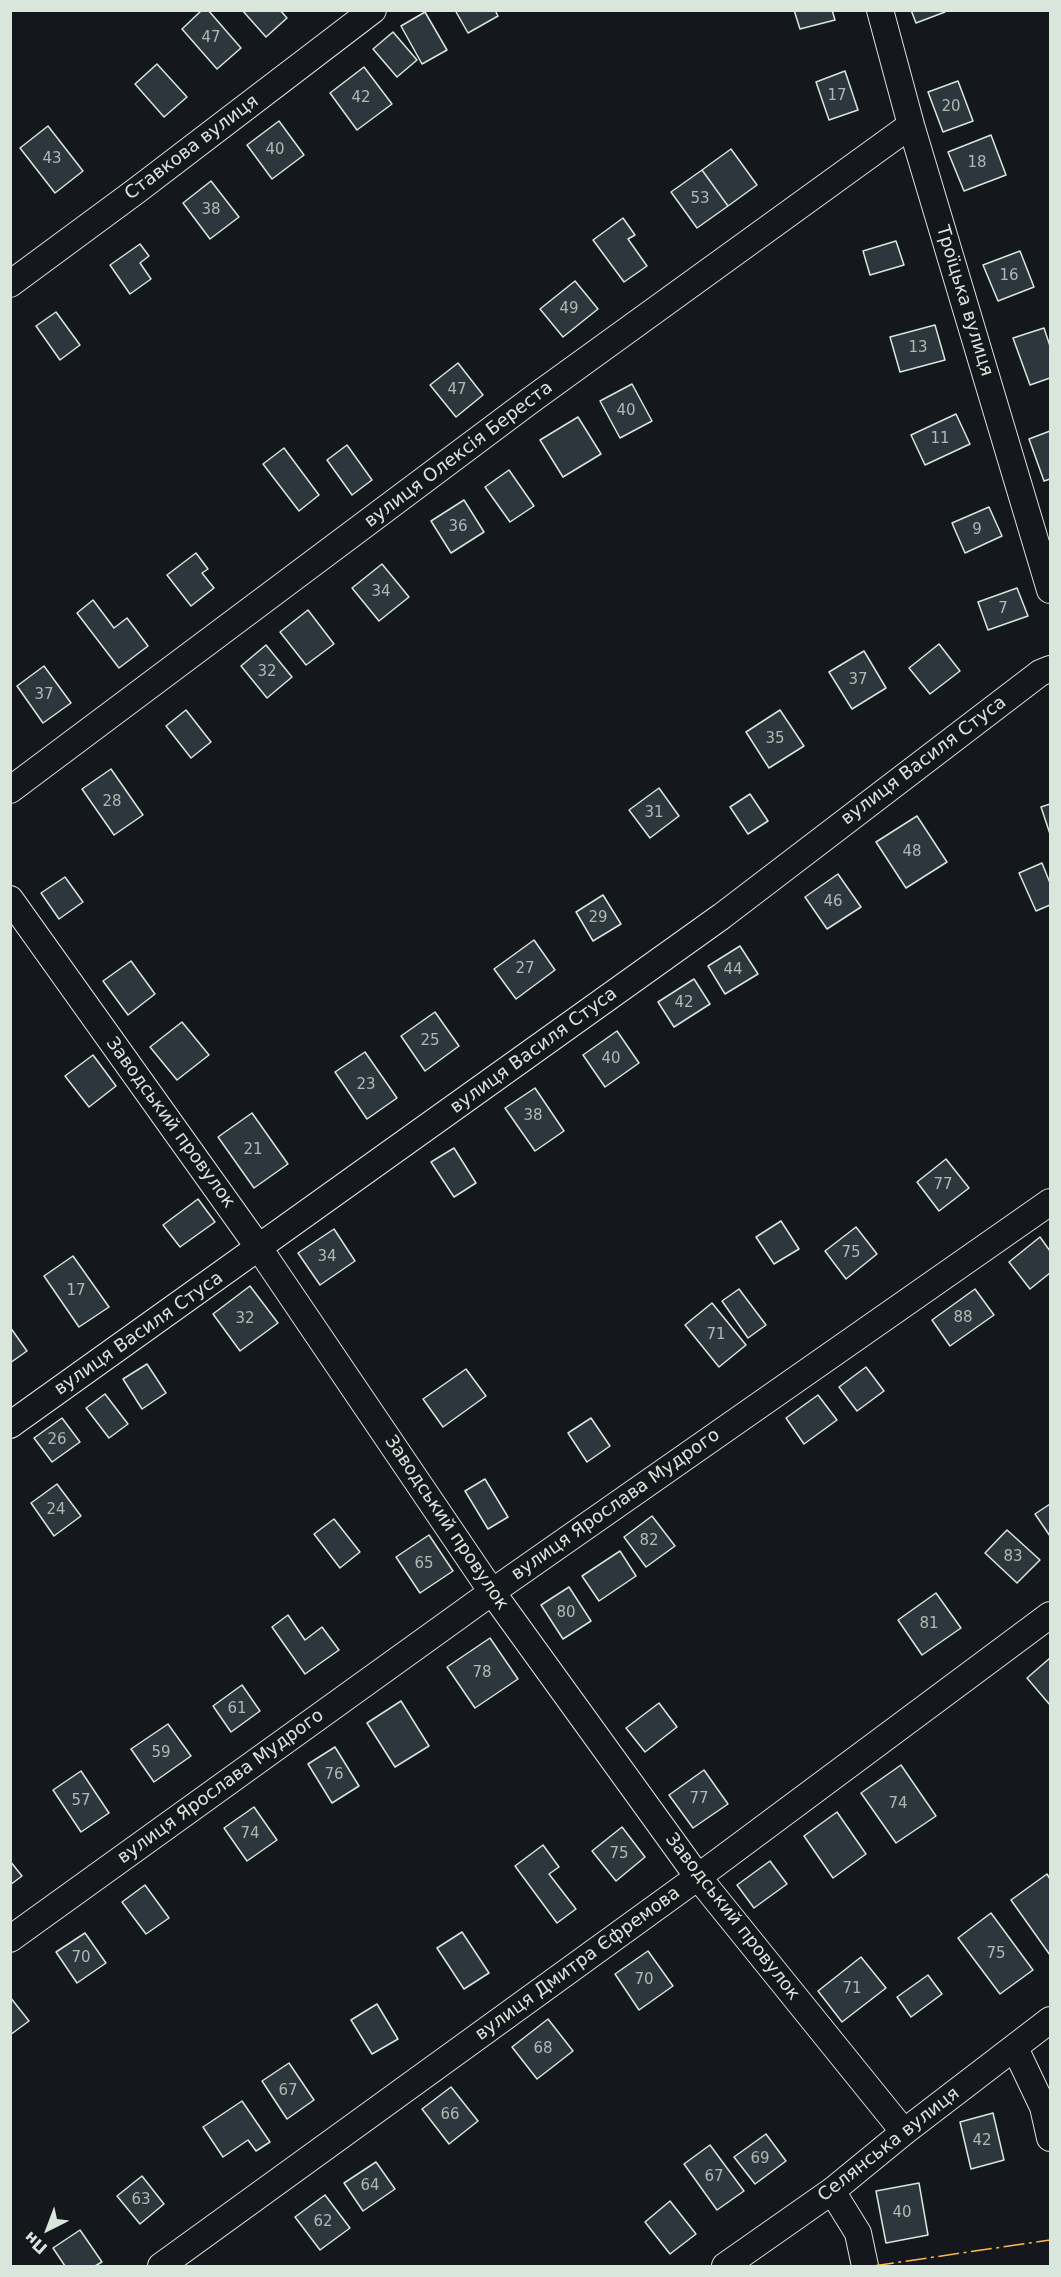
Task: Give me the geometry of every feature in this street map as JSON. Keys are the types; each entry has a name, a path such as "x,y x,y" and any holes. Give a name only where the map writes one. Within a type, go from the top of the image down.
{"street":[{"name":"Ставкова вулиця","path":"10,284 373,10"},
{"name":"Троїцька вулиця","path":"880,10 1050,590"},
{"name":"вулиця Олексія Береста","path":"10,790 531,400 912,125"},
{"name":"вулиця Василя Стуса","path":"10,1425 722,916 1040,673 1050,669"},
{"name":"Заводський провулок","path":"10,899 260,1248 492,1592 698,1877 904,2132"},
{"name":"вулиця Ярослава Мудрого","path":"10,1939 492,1592 1050,1202"},
{"name":"вулиця Дмитра Єфремова","path":"161,2266 698,1877 1050,1615"},
{"name":"Селянська вулиця","path":"725,2266 832,2191 904,2132 1050,2020"},
{"path":"1015,2048 1043,2107 1050,2138"},
{"path":"832,2191 858,2233 866,2266"}],"building":[{"path":"202,10 208,10 241,48 217,69 182,29"},
{"path":"242,10 280,10 287,18 266,37"},
{"path":"455,10 495,10 498,16 468,33"},
{"path":"794,10 832,10 835,20 800,29"},
{"path":"911,10 944,10 945,12 916,23"},
{"path":"425,12 447,50 422,64 401,26"},
{"path":"393,32 417,60 397,77 373,49"},
{"path":"157,64 187,97 164,117 135,84"},
{"path":"364,67 392,104 357,130 330,93"},
{"path":"845,71 858,110 829,120 816,82"},
{"path":"958,81 973,121 943,132 928,92"},
{"path":"279,121 304,155 272,179 247,145"},
{"path":"48,126 83,171 55,193 20,148"},
{"path":"991,135 1006,175 964,191 948,152"},
{"path":"731,149 757,185 728,206 702,170"},
{"path":"702,170 728,206 697,228 671,192"},
{"path":"211,181 239,217 210,239 183,203"},
{"path":"623,218 635,235 628,239 647,266 624,282 593,240"},
{"path":"896,241 904,265 870,275 863,251"},
{"path":"140,244 149,256 140,263 151,279 130,294 110,265"},
{"path":"1020,251 1034,287 998,301 983,265"},
{"path":"575,281 598,309 563,337 540,309"},
{"path":"56,312 80,345 60,360 36,326"},
{"path":"935,325 945,360 900,372 890,337"},
{"path":"1044,328 1050,346 1050,378 1030,385 1013,338"},
{"path":"458,363 483,395 456,417 430,385"},
{"path":"632,384 652,421 620,438 600,401"},
{"path":"956,414 970,444 925,465 911,435"},
{"path":"578,417 601,454 563,477 540,440"},
{"path":"1050,431 1050,479 1044,481 1029,439"},
{"path":"347,445 372,480 352,495 327,460"},
{"path":"284,448 319,495 299,511 263,464"},
{"path":"509,470 534,506 510,522 485,487"},
{"path":"464,500 484,532 451,553 431,521"},
{"path":"989,507 1002,536 965,553 952,523"},
{"path":"196,553 208,569 202,573 214,588 191,606 167,575"},
{"path":"382,564 409,597 379,621 352,588"},
{"path":"1017,588 1028,616 988,630 978,602"},
{"path":"93,600 114,628 127,618 148,646 119,668 77,613"},
{"path":"308,610 334,644 306,665 280,632"},
{"path":"939,644 960,671 930,694 909,668"},
{"path":"266,645 292,677 267,698 241,666"},
{"path":"864,651 886,688 852,709 829,672"},
{"path":"44,666 71,703 43,723 17,686"},
{"path":"186,710 211,742 191,758 166,726"},
{"path":"780,710 804,746 769,768 746,732"},
{"path":"111,769 143,815 114,835 82,789"},
{"path":"659,788 679,816 650,838 629,810"},
{"path":"750,794 768,821 748,834 730,807"},
{"path":"1050,804 1050,834 1041,807"},
{"path":"917,816 947,862 906,888 876,842"},
{"path":"1042,863 1050,883 1050,905 1036,911 1019,873"},
{"path":"838,874 861,907 827,929 805,897"},
{"path":"65,877 83,902 59,919 41,893"},
{"path":"603,895 621,924 593,941 576,912"},
{"path":"534,940 555,970 516,999 494,969"},
{"path":"740,946 758,974 725,994 708,966"},
{"path":"131,961 155,994 128,1015 103,981"},
{"path":"694,979 710,1004 674,1027 658,1002"},
{"path":"435,1012 459,1046 425,1071 401,1036"},
{"path":"182,1022 209,1055 177,1080 150,1047"},
{"path":"617,1031 639,1063 605,1087 583,1055"},
{"path":"365,1052 397,1098 367,1119 335,1072"},
{"path":"93,1055 116,1086 89,1107 65,1076"},
{"path":"535,1088 564,1131 535,1151 505,1108"},
{"path":"252,1113 288,1164 254,1188 218,1137"},
{"path":"454,1148 476,1183 454,1197 431,1162"},
{"path":"946,1159 969,1188 939,1211 917,1182"},
{"path":"198,1199 215,1222 180,1247 163,1225"},
{"path":"781,1221 799,1249 774,1264 756,1237"},
{"path":"856,1227 877,1254 846,1279 825,1251"},
{"path":"334,1229 355,1261 320,1285 298,1253"},
{"path":"1040,1237 1050,1251 1050,1273 1030,1289 1009,1262"},
{"path":"73,1256 109,1307 79,1327 44,1276"},
{"path":"250,1286 278,1323 240,1351 213,1314"},
{"path":"739,1289 766,1325 748,1338 722,1301"},
{"path":"975,1289 994,1315 950,1346 932,1320"},
{"path":"712,1303 746,1345 719,1367 685,1325"},
{"path":"10,1327 27,1351 10,1363"},
{"path":"147,1364 166,1393 142,1409 123,1379"},
{"path":"866,1367 884,1391 857,1411 839,1387"},
{"path":"466,1369 486,1396 443,1427 423,1399"},
{"path":"105,1394 128,1424 109,1438 86,1408"},
{"path":"818,1395 837,1420 804,1444 786,1418"},
{"path":"62,1418 80,1442 52,1462 34,1438"},
{"path":"591,1418 610,1446 587,1462 568,1433"},
{"path":"485,1479 508,1517 488,1529 465,1491"},
{"path":"57,1484 81,1516 54,1536 31,1503"},
{"path":"1050,1504 1050,1536 1035,1514"},
{"path":"652,1516 675,1546 646,1567 624,1537"},
{"path":"334,1519 360,1552 340,1568 314,1534"},
{"path":"1007,1530 1040,1560 1017,1583 985,1553"},
{"path":"429,1535 453,1571 420,1593 396,1557"},
{"path":"620,1551 636,1576 599,1601 582,1576"},
{"path":"569,1587 591,1621 563,1639 541,1605"},
{"path":"936,1593 961,1628 922,1655 898,1620"},
{"path":"288,1615 305,1640 322,1627 339,1650 305,1674 272,1627"},
{"path":"490,1638 518,1679 475,1708 447,1667"},
{"path":"1050,1658 1050,1705 1027,1678"},
{"path":"242,1685 260,1711 231,1732 213,1706"},
{"path":"401,1701 429,1746 395,1767 367,1723"},
{"path":"659,1703 677,1727 645,1752 626,1728"},
{"path":"168,1724 191,1756 154,1782 131,1749"},
{"path":"335,1747 359,1786 332,1803 308,1764"},
{"path":"901,1765 936,1816 896,1843 861,1793"},
{"path":"704,1770 728,1804 693,1828 669,1795"},
{"path":"81,1771 109,1813 81,1832 53,1790"},
{"path":"254,1807 277,1840 247,1861 224,1828"},
{"path":"837,1812 866,1854 833,1878 804,1836"},
{"path":"622,1827 645,1857 616,1881 592,1851"},
{"path":"543,1845 559,1867 549,1874 576,1909 557,1923 515,1866"},
{"path":"10,1861 22,1876 10,1885"},
{"path":"770,1861 787,1884 754,1908 737,1885"},
{"path":"1047,1874 1050,1879 1050,1955 1011,1900"},
{"path":"145,1885 169,1918 146,1934 122,1902"},
{"path":"991,1913 1033,1970 1000,1994 958,1938"},
{"path":"462,1932 489,1973 464,1989 437,1948"},
{"path":"85,1933 106,1963 77,1983 56,1952"},
{"path":"648,1951 673,1986 639,2010 615,1974"},
{"path":"861,1957 886,1988 842,2022 818,1991"},
{"path":"928,1975 942,1994 911,2017 897,1997"},
{"path":"10,1997 29,2021 10,2035"},
{"path":"377,2004 398,2039 372,2054 351,2020"},
{"path":"548,2019 573,2051 537,2079 512,2047"},
{"path":"289,2063 314,2100 287,2119 262,2081"},
{"path":"451,2087 478,2121 449,2144 422,2109"},
{"path":"242,2101 270,2142 256,2151 248,2140 223,2157 203,2127"},
{"path":"993,2113 1004,2160 971,2169 960,2122"},
{"path":"766,2134 786,2161 755,2184 734,2157"},
{"path":"710,2145 744,2191 717,2210 684,2164"},
{"path":"376,2162 395,2189 363,2211 344,2183"},
{"path":"142,2176 164,2204 140,2224 117,2196"},
{"path":"919,2183 928,2235 886,2243 876,2191"},
{"path":"325,2195 350,2228 320,2250 295,2217"},
{"path":"670,2201 696,2234 670,2254 645,2222"},
{"path":"80,2230 102,2262 95,2266 65,2266 53,2248"}],"power":[{"path":"873,2266 1050,2240"}]}
